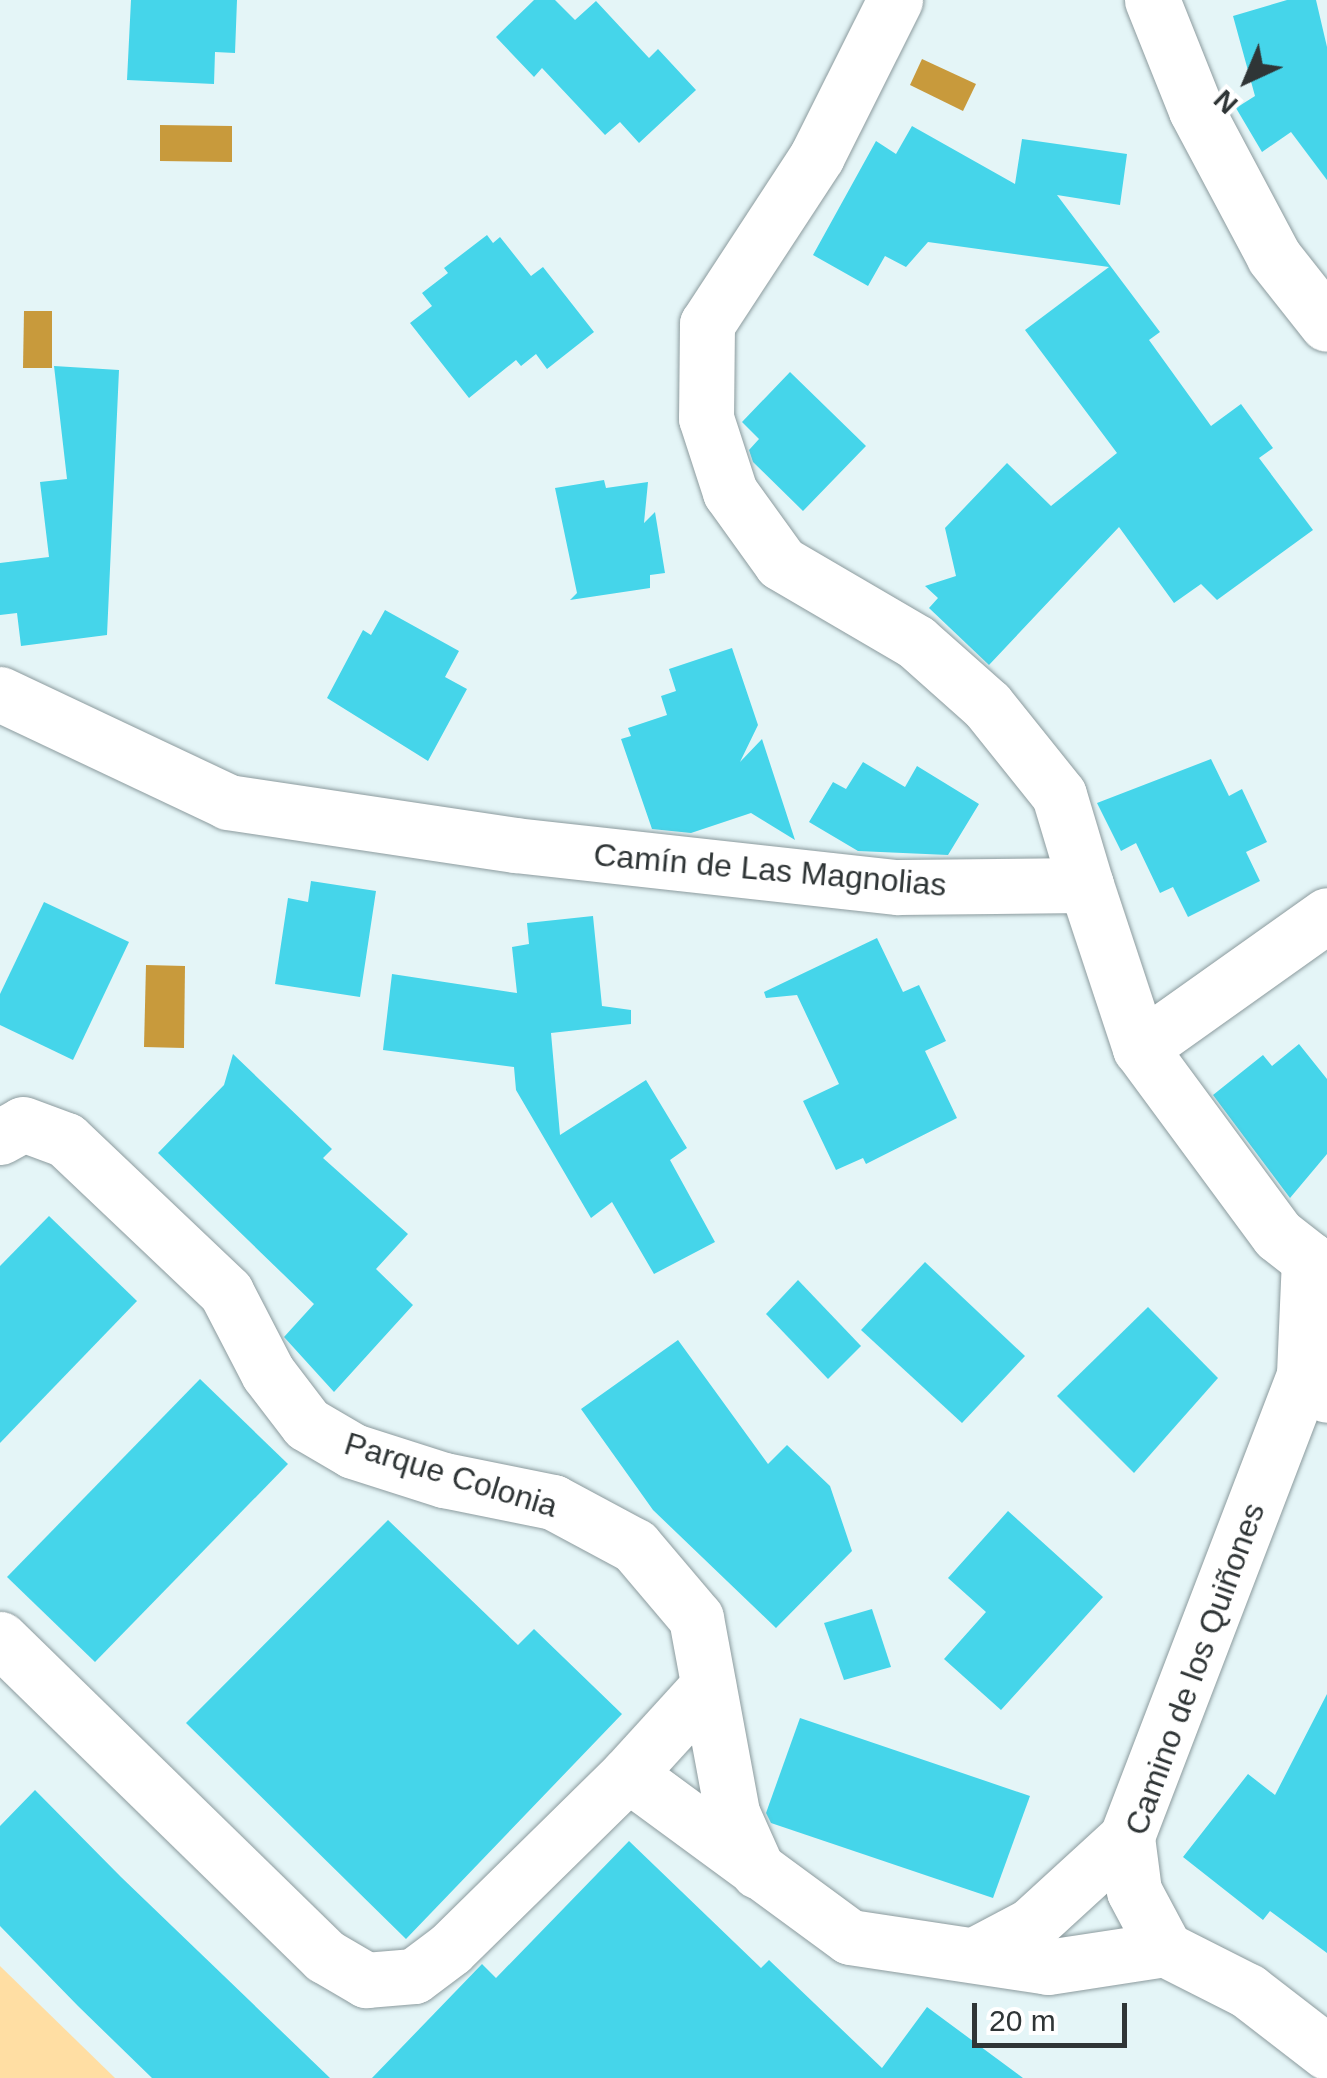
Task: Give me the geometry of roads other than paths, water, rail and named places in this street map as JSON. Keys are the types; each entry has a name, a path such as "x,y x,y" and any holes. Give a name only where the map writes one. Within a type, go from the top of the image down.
{"street":[{"path":"895,0 817,156 707,324 706,418 730,492 781,562 916,642 987,705 1059,795 1140,1048 1278,1236 1318,1251 1315,1385"},
{"path":"1152,0 1196,110 1274,257 1327,324"},
{"name":"Camín de Las Magnolias","path":"0,694 228,802 514,845 898,888 1086,885"},
{"path":"1140,1048 1327,916"},
{"name":"Parque Colonia","path":"0,1136 24,1124 66,1140 226,1292 268,1373 306,1424 353,1451 426,1474 552,1502 635,1546 696,1618 732,1813 759,1873"},
{"name":"Camino de los Quiñones","path":"1165,1949 1134,1891 1127,1837 1315,1385"},
{"path":"0,1640 325,1956 366,1980 414,1976 450,1949 628,1774 708,1686"},
{"path":"628,1774 850,1937 1048,1966 1165,1949 1248,1991 1327,2052"},
{"path":"978,1953 1031,1925 1127,1837"}]}
